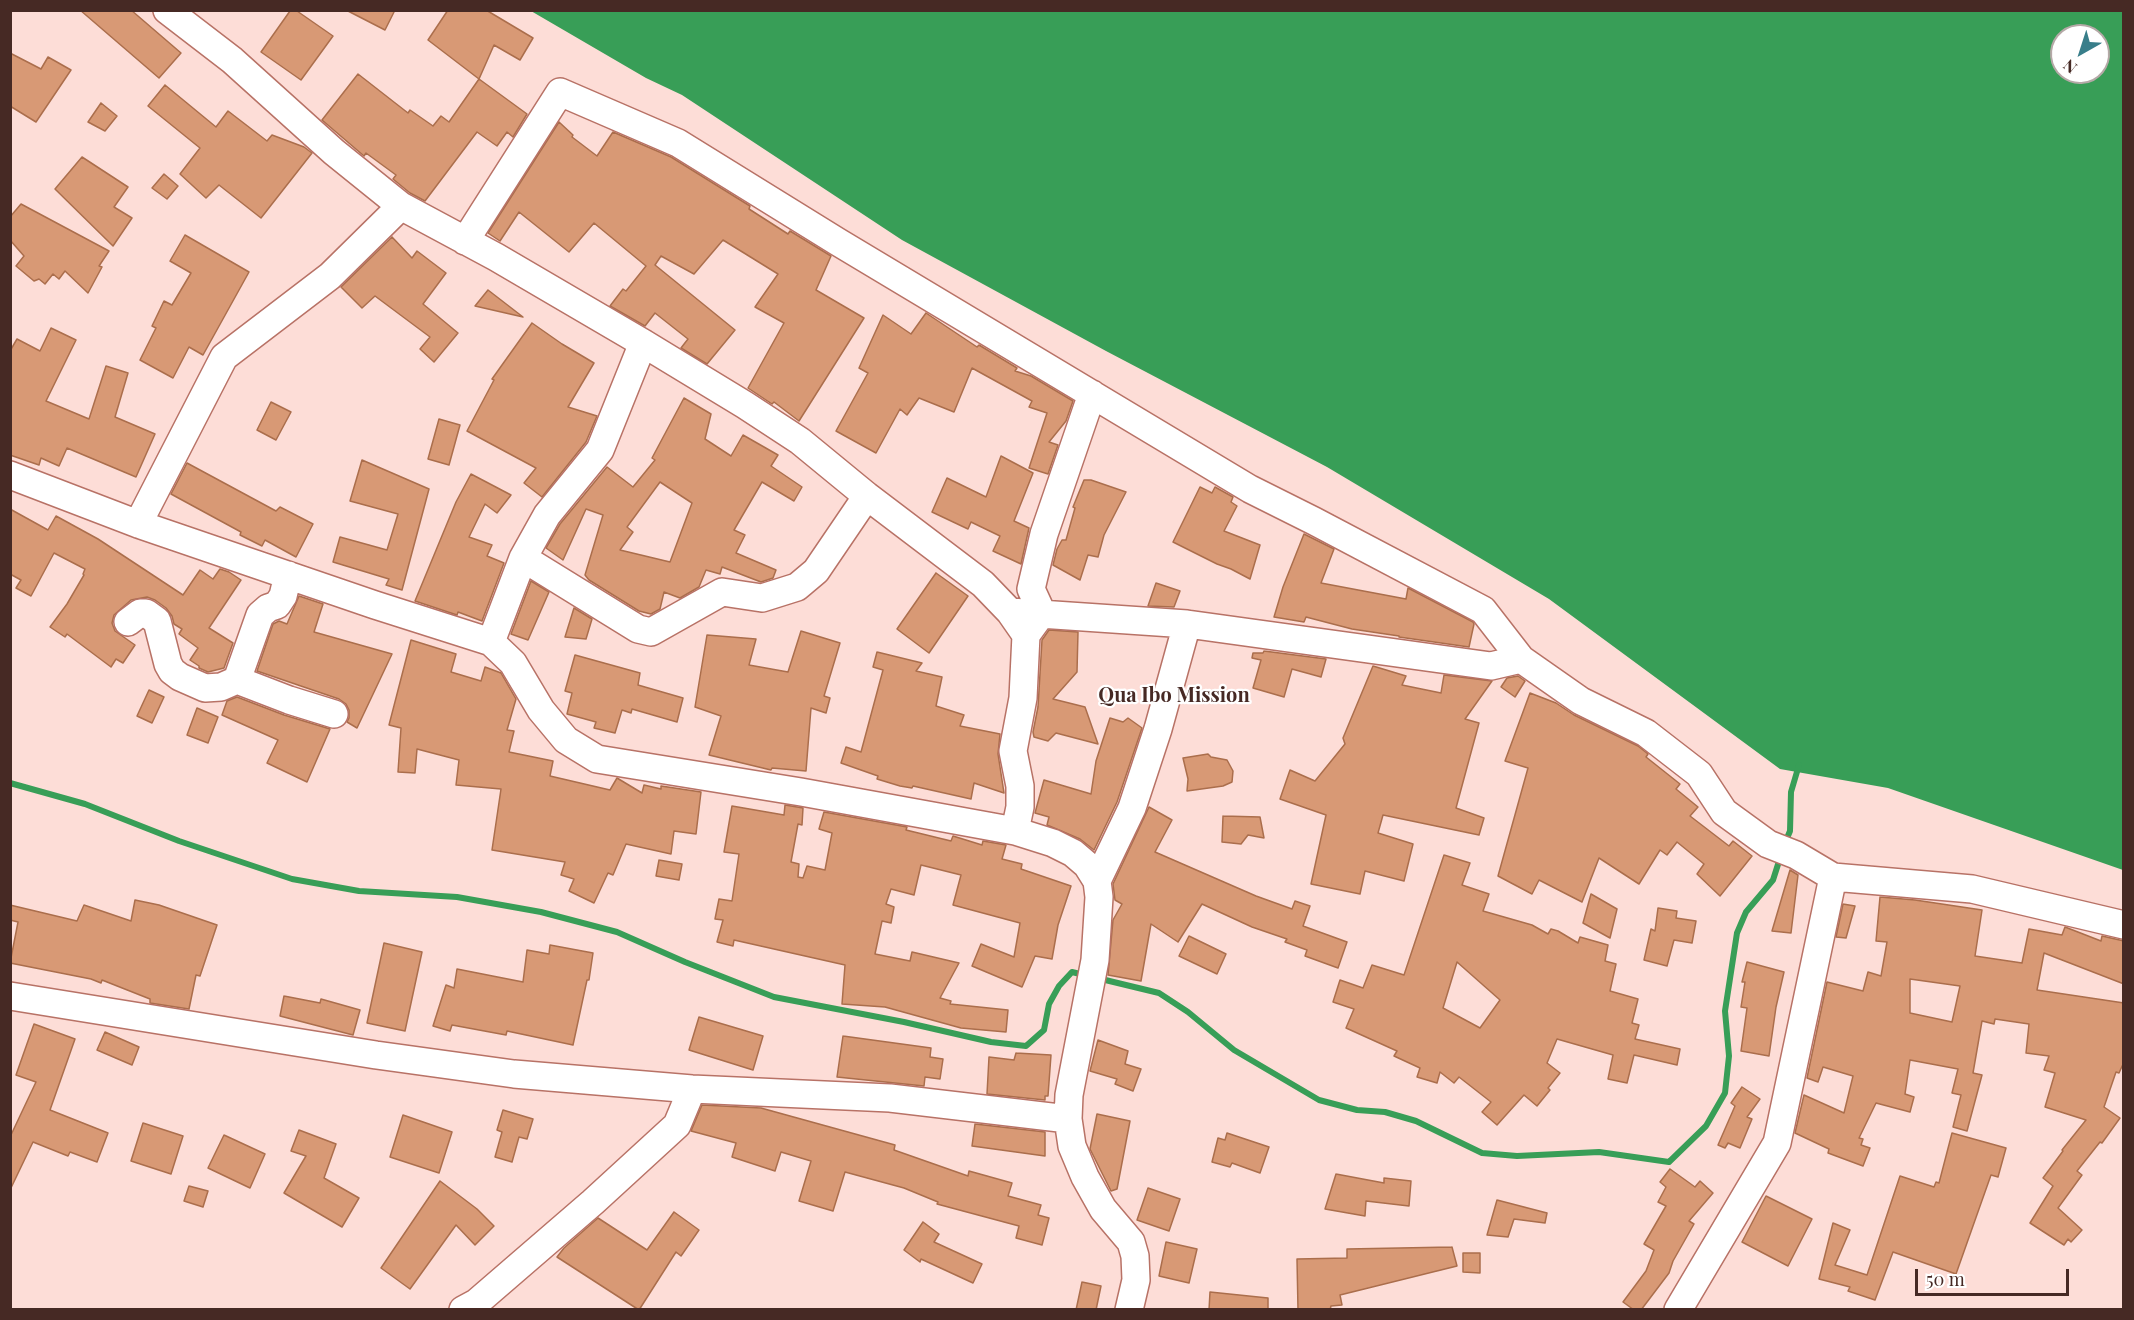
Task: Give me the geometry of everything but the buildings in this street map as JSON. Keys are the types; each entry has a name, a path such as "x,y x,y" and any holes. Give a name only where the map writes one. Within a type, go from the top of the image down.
{"street":[{"path":"167,10 232,60 334,152 401,206 643,343 800,441 867,496 982,584 1010,612 1026,635"},
{"path":"465,241 560,92 678,143 838,243 1250,489 1314,520 1484,610 1521,659 1581,701 1646,733 1699,774 1724,812 1768,844 1796,855 1833,877 1972,889 2124,925"},
{"path":"138,524 224,357 330,276 401,206"},
{"path":"491,642 523,558 547,515 600,450 643,343"},
{"path":"1042,613 1031,589 1041,545 1092,394"},
{"path":"10,475 138,524 491,642 513,663 541,710 566,740 597,759 801,792 1015,831 1053,843 1073,853 1087,865 1097,881 1099,897 1094,963 1069,1095 1068,1119 1072,1146 1085,1177 1103,1209 1131,1242 1136,1256 1136,1280 1129,1310"},
{"path":"523,558 638,629 651,633 722,592 762,598 797,586 816,571 867,496"},
{"path":"237,680 260,615 268,608 277,605 283,596 288,575"},
{"path":"1010,612 1187,624 1491,666 1521,659"},
{"path":"128,622 140,613 146,613 157,621 168,664 172,671 206,688 221,687 237,680 334,714"},
{"path":"1015,831 1020,807 1020,786 1013,751 1023,698 1026,635 1042,613"},
{"path":"1097,881 1132,808 1158,729 1187,624"},
{"path":"1678,1310 1777,1143 1833,877"},
{"path":"10,996 387,1057 514,1074 692,1089 890,1098 1068,1119"},
{"path":"463,1310 476,1303 575,1218 677,1125 692,1089"}],"shaded area":[{"path":"531,11 2123,11 2123,870 1888,788 1780,769 1549,599 1327,467 902,240 682,95 646,78"}],"waterway":[{"path":"1785,843 1790,831 1791,792 1799,765"},
{"path":"10,783 85,804 179,841 292,879 359,891 457,897 541,912 617,932 774,997 904,1022 991,1042 1026,1046 1044,1030 1049,1004 1059,986 1072,972 1084,975"},
{"path":"1097,978 1159,993 1188,1012 1234,1050 1319,1100 1357,1110 1385,1112 1416,1121 1482,1153 1517,1156 1599,1152 1669,1162 1706,1126 1725,1093 1729,1056 1725,1011 1737,933 1746,912 1773,880 1781,855"}],"district":[{"name":"Qua Ibo Mission","path":"1174,696"}]}
